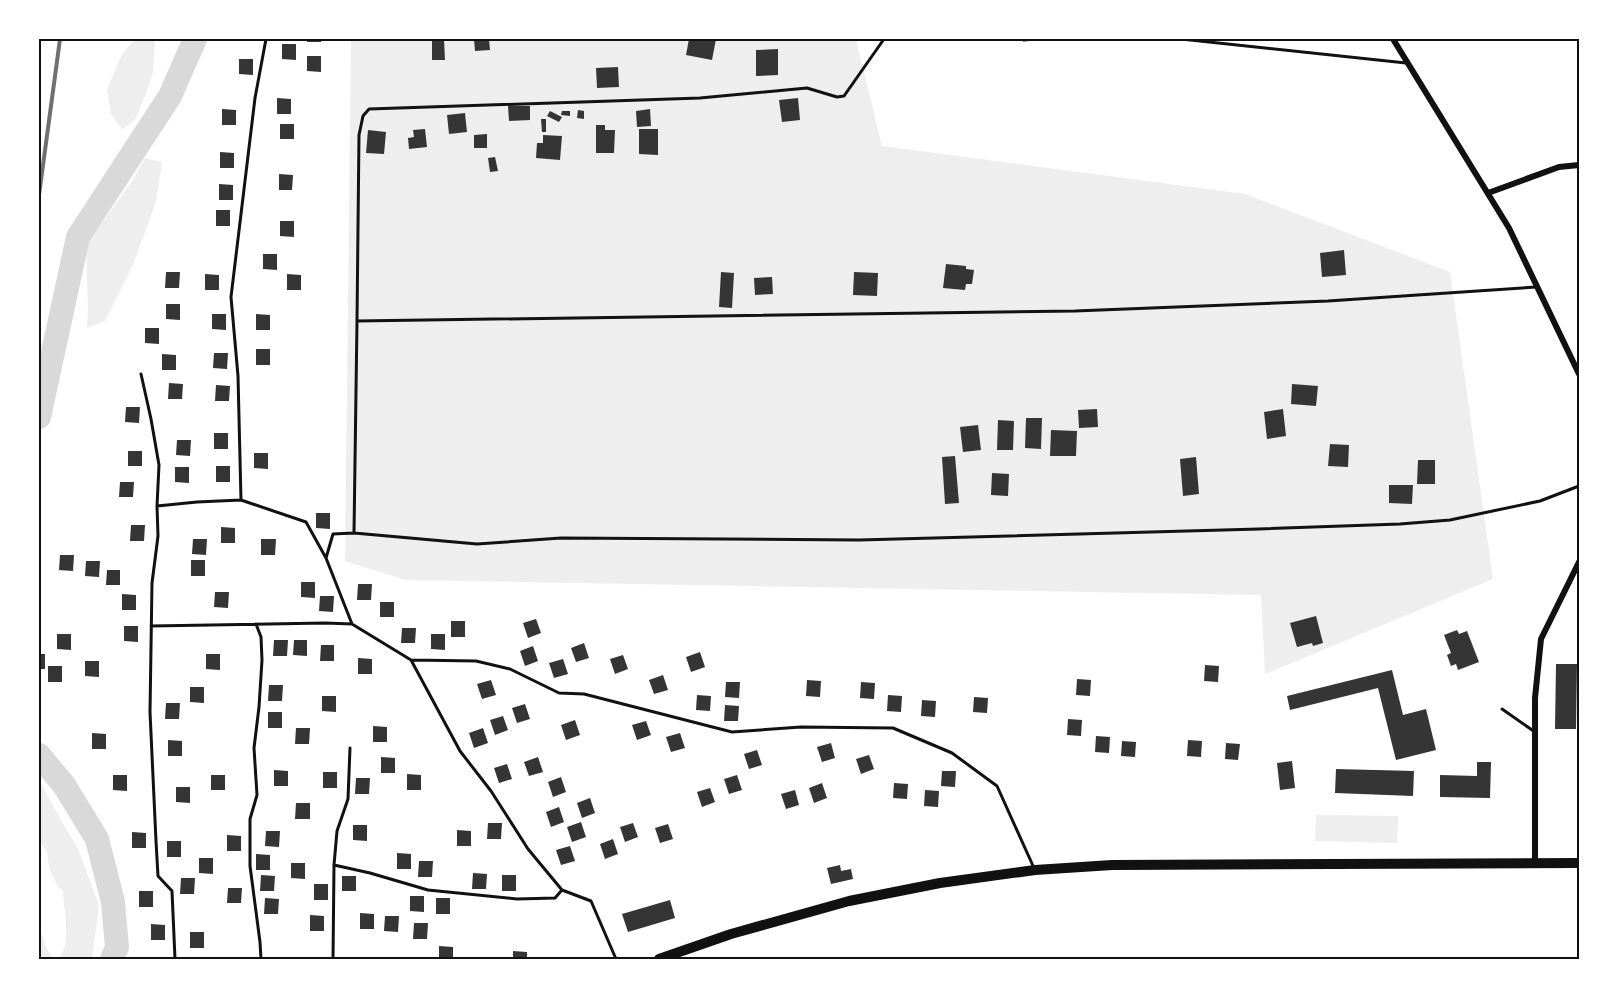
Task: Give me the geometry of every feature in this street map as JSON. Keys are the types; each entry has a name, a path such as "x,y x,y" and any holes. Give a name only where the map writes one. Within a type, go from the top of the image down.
{"highway":[{"path":"659,959 730,934 849,901 940,883 1035,870 1112,865 1579,863"}],"street":[{"path":"1393,39 1509,228 1579,374"},
{"path":"1488,194 1559,167 1579,165"},
{"path":"1535,864 1535,698 1540,639 1579,562"}],"lane":[{"path":"241,500 238,376 231,297 255,98 266,39"},
{"path":"354,533 359,135 363,116 369,109 700,98 807,88 837,97 844,96 884,39"},
{"path":"1020,39 1034,39"},
{"path":"1181,39 1408,63"},
{"path":"357,321 1075,311 1328,301 1538,287"},
{"path":"141,374 159,465 158,536 152,584 150,712 159,876 172,891 175,959"},
{"path":"326,558 333,534 354,533 477,544 561,538 859,540 1259,529 1450,520 1540,501 1579,486"},
{"path":"157,506 241,500 306,522 326,558 352,624"},
{"path":"256,624 261,637 262,660 254,748 256,795 250,819 250,866 261,959"},
{"path":"152,626 352,624 411,660 460,751 491,791 528,849 562,890 591,901 616,959"},
{"path":"411,660 476,661 510,669 559,693 584,694 732,732 801,727 893,728 952,753 996,786 1035,870"},
{"path":"1502,709 1535,732"},
{"path":"333,959 334,865 338,831 348,799 350,748"},
{"path":"334,865 428,890 473,895 517,899 555,898 562,890"}],"shaded area":[{"path":"135,39 155,39 153,72 135,120 122,129 111,114 107,90 122,54"},
{"path":"351,39 856,39 882,146 1245,194 1450,272 1493,579 1265,674 1261,595 405,580 345,561"},
{"path":"145,158 162,162 156,202 133,265 105,321 87,328 86,245 133,180"},
{"path":"39,780 78,849 99,905 92,959 58,959 63,953 66,936 63,890 58,887 49,868 47,852 39,840"},
{"path":"1316,815 1398,816 1397,843 1315,841"},
{"path":"39,930 49,952 54,959 39,959"}],"building":[{"path":"307,39 322,39 321,42 307,42"},
{"path":"432,39 444,39 445,60 432,60"},
{"path":"474,39 489,39 490,50 475,51"},
{"path":"689,39 716,39 712,60 686,55"},
{"path":"282,44 296,44 296,60 282,59"},
{"path":"778,49 778,75 756,76 756,50"},
{"path":"307,56 321,56 321,72 307,71"},
{"path":"239,59 253,59 253,75 239,74"},
{"path":"618,67 619,87 597,88 596,68"},
{"path":"277,98 291,99 291,114 277,114"},
{"path":"798,98 800,120 782,122 779,100"},
{"path":"508,106 530,106 530,120 509,121"},
{"path":"222,109 236,110 236,125 222,125"},
{"path":"650,109 651,126 637,127 636,111"},
{"path":"578,110 584,111 584,119 577,118"},
{"path":"550,111 562,117 559,122 547,116"},
{"path":"562,111 570,111 570,116 561,115"},
{"path":"465,113 467,132 449,134 447,115"},
{"path":"541,119 546,119 546,132 542,132"},
{"path":"280,124 294,124 294,139 280,139"},
{"path":"596,125 605,125 605,130 615,130 614,153 596,153"},
{"path":"425,129 427,147 409,149 408,138 414,137 413,130"},
{"path":"639,129 658,129 658,155 639,154"},
{"path":"368,130 386,132 384,154 366,153"},
{"path":"487,134 487,148 474,148 474,135"},
{"path":"543,135 562,136 560,160 536,158 537,143 543,143"},
{"path":"220,152 234,153 234,168 220,168"},
{"path":"495,157 498,171 490,172 488,158"},
{"path":"279,174 293,175 292,190 279,190"},
{"path":"219,184 233,185 233,200 219,200"},
{"path":"216,210 230,210 230,226 216,226"},
{"path":"280,221 294,221 294,237 280,236"},
{"path":"1344,250 1346,275 1322,277 1320,253"},
{"path":"263,254 277,254 277,270 263,269"},
{"path":"946,264 966,266 966,269 974,270 972,284 966,284 965,290 943,288"},
{"path":"166,272 180,272 179,288 165,288"},
{"path":"721,272 734,273 732,308 719,307"},
{"path":"854,272 878,273 877,296 853,295"},
{"path":"205,274 219,275 219,290 205,290"},
{"path":"287,274 301,275 301,290 287,290"},
{"path":"772,277 773,294 755,295 754,278"},
{"path":"166,304 180,304 180,320 166,319"},
{"path":"212,314 226,314 226,330 212,329"},
{"path":"256,314 270,315 270,330 256,330"},
{"path":"145,328 159,328 159,344 145,343"},
{"path":"256,349 270,349 270,365 256,365"},
{"path":"214,353 228,353 227,369 213,368"},
{"path":"162,354 176,355 176,370 162,370"},
{"path":"169,383 183,384 182,399 168,399"},
{"path":"1292,384 1318,386 1316,406 1291,404"},
{"path":"216,385 230,386 229,401 215,401"},
{"path":"126,407 140,407 139,423 125,422"},
{"path":"1097,409 1098,427 1079,428 1078,410"},
{"path":"1283,409 1286,436 1267,439 1264,412"},
{"path":"1026,418 1042,418 1041,449 1025,448"},
{"path":"998,420 1014,421 1013,450 997,450"},
{"path":"978,425 981,450 963,452 960,427"},
{"path":"1051,430 1077,431 1076,456 1050,456"},
{"path":"214,433 228,433 228,449 214,449"},
{"path":"177,440 191,440 190,456 176,455"},
{"path":"1330,444 1349,445 1348,467 1328,466"},
{"path":"128,451 142,451 142,466 128,466"},
{"path":"254,453 268,453 268,469 254,468"},
{"path":"955,456 959,503 945,504 942,457"},
{"path":"1196,457 1199,494 1183,496 1180,459"},
{"path":"1418,460 1435,460 1435,484 1417,484"},
{"path":"216,466 230,466 230,482 216,482"},
{"path":"175,467 189,467 189,483 175,482"},
{"path":"992,473 1009,474 1008,496 991,495"},
{"path":"120,482 134,482 133,497 119,497"},
{"path":"1389,485 1413,485 1412,504 1389,503"},
{"path":"316,513 330,513 330,529 316,528"},
{"path":"131,525 145,525 144,541 130,541"},
{"path":"221,527 235,528 235,543 221,543"},
{"path":"193,539 207,539 206,555 192,554"},
{"path":"261,539 276,539 275,555 261,555"},
{"path":"60,555 74,555 73,571 59,570"},
{"path":"191,560 205,560 205,576 191,576"},
{"path":"86,561 100,561 99,577 85,576"},
{"path":"107,570 120,570 120,585 106,585"},
{"path":"301,582 315,582 315,598 301,597"},
{"path":"358,584 372,584 371,600 357,600"},
{"path":"215,592 229,592 228,608 214,607"},
{"path":"122,594 136,595 136,610 122,610"},
{"path":"320,596 334,596 333,612 319,611"},
{"path":"380,602 394,602 394,617 380,617"},
{"path":"1316,616 1323,643 1297,647 1290,623"},
{"path":"536,619 541,633 528,638 523,623"},
{"path":"451,621 465,621 465,637 451,637"},
{"path":"124,626 138,626 138,642 124,641"},
{"path":"402,628 416,628 415,643 401,643"},
{"path":"1457,630 1459,634 1467,631 1479,662 1458,670 1456,664 1451,666 1447,655 1451,653 1444,635"},
{"path":"57,634 71,634 71,650 57,649"},
{"path":"431,634 445,634 445,650 431,649"},
{"path":"274,640 288,640 287,656 273,656"},
{"path":"294,640 307,640 307,656 293,655"},
{"path":"584,643 589,658 576,662 571,648"},
{"path":"321,645 334,645 334,661 320,661"},
{"path":"533,646 538,661 525,666 520,651"},
{"path":"700,652 705,667 691,672 686,657"},
{"path":"39,654 45,654 45,669 39,669"},
{"path":"206,654 220,654 220,670 206,669"},
{"path":"623,655 628,669 615,674 610,659"},
{"path":"358,658 372,659 372,674 358,674"},
{"path":"563,659 568,674 554,678 549,663"},
{"path":"85,661 99,661 99,677 85,676"},
{"path":"1556,664 1577,664 1576,729 1555,729"},
{"path":"1205,665 1219,666 1218,682 1204,681"},
{"path":"48,666 62,666 62,682 48,682"},
{"path":"1392,670 1403,715 1426,709 1436,750 1396,760 1378,688 1290,710 1287,696"},
{"path":"663,675 668,690 654,694 649,680"},
{"path":"1077,679 1091,680 1090,696 1076,695"},
{"path":"491,680 496,695 482,699 477,684"},
{"path":"807,680 821,681 820,697 806,696"},
{"path":"726,682 740,682 739,698 725,697"},
{"path":"861,682 875,683 874,699 860,698"},
{"path":"269,685 283,685 282,701 268,701"},
{"path":"190,687 204,687 204,703 190,702"},
{"path":"697,695 711,696 710,711 696,710"},
{"path":"888,695 902,696 901,712 887,711"},
{"path":"322,696 336,696 336,712 322,711"},
{"path":"974,697 988,698 987,713 973,712"},
{"path":"922,700 936,701 935,717 921,716"},
{"path":"166,703 180,703 179,719 165,719"},
{"path":"525,704 530,719 517,723 512,708"},
{"path":"725,705 739,706 738,721 724,721"},
{"path":"268,712 282,712 282,728 268,728"},
{"path":"503,716 508,730 495,735 490,720"},
{"path":"1068,719 1082,720 1081,736 1067,735"},
{"path":"575,720 580,735 566,740 561,725"},
{"path":"646,721 651,735 637,740 632,725"},
{"path":"373,726 387,727 387,742 373,742"},
{"path":"296,728 310,728 309,744 295,744"},
{"path":"483,728 488,743 474,748 469,733"},
{"path":"92,733 106,734 106,749 92,749"},
{"path":"680,733 685,748 671,752 666,737"},
{"path":"1096,736 1110,737 1109,753 1095,752"},
{"path":"168,740 182,741 182,756 168,756"},
{"path":"1188,740 1202,741 1201,757 1187,756"},
{"path":"1122,741 1136,742 1135,757 1121,756"},
{"path":"831,743 835,758 822,762 817,747"},
{"path":"1226,743 1240,744 1238,760 1225,759"},
{"path":"757,750 762,765 749,769 744,754"},
{"path":"869,755 874,769 861,774 856,759"},
{"path":"381,757 395,758 395,773 381,773"},
{"path":"538,757 543,772 529,776 524,762"},
{"path":"1292,761 1295,788 1280,790 1277,763"},
{"path":"1477,762 1491,762 1490,798 1440,797 1440,775 1477,776"},
{"path":"507,764 512,779 499,783 494,768"},
{"path":"1336,769 1414,771 1413,796 1335,793"},
{"path":"274,770 288,771 288,786 274,786"},
{"path":"942,771 956,771 955,787 941,786"},
{"path":"323,772 337,772 337,788 323,788"},
{"path":"407,774 421,775 421,790 407,790"},
{"path":"113,775 127,775 127,791 113,790"},
{"path":"211,775 225,775 225,790 211,790"},
{"path":"737,775 742,790 729,794 724,779"},
{"path":"561,777 566,792 553,797 548,782"},
{"path":"356,778 370,778 369,794 355,794"},
{"path":"822,783 827,798 814,803 809,788"},
{"path":"894,783 908,784 907,799 893,798"},
{"path":"176,787 190,787 190,803 176,802"},
{"path":"710,788 715,802 702,807 697,792"},
{"path":"795,790 799,805 786,809 781,794"},
{"path":"925,790 939,791 938,807 924,806"},
{"path":"590,798 595,813 582,818 577,803"},
{"path":"296,803 310,803 310,819 295,819"},
{"path":"559,807 564,822 551,827 546,812"},
{"path":"581,822 586,837 572,842 567,827"},
{"path":"488,823 502,823 501,839 487,839"},
{"path":"633,823 638,837 625,842 620,827"},
{"path":"668,824 673,839 660,843 655,828"},
{"path":"353,825 367,825 367,841 353,840"},
{"path":"457,830 471,831 471,846 457,846"},
{"path":"266,831 280,831 279,847 265,846"},
{"path":"132,832 146,833 146,848 132,848"},
{"path":"227,835 241,836 241,851 227,851"},
{"path":"613,839 618,854 605,859 600,844"},
{"path":"167,841 181,841 181,857 167,857"},
{"path":"570,846 575,861 561,865 556,850"},
{"path":"397,853 411,854 411,869 397,869"},
{"path":"256,854 270,855 270,870 256,870"},
{"path":"199,858 213,858 213,874 199,873"},
{"path":"419,861 433,861 432,877 418,877"},
{"path":"291,863 305,863 305,879 291,878"},
{"path":"840,865 841,871 851,869 853,879 831,884 827,868"},
{"path":"473,873 487,874 486,889 472,889"},
{"path":"261,875 275,876 274,891 260,891"},
{"path":"502,875 516,875 516,891 502,891"},
{"path":"342,876 356,876 356,891 342,891"},
{"path":"181,878 195,878 194,894 180,894"},
{"path":"314,884 328,884 328,900 314,900"},
{"path":"228,888 242,888 241,903 227,903"},
{"path":"139,891 153,891 153,907 139,907"},
{"path":"410,896 424,896 424,912 410,911"},
{"path":"265,898 279,899 278,914 264,914"},
{"path":"436,898 450,898 450,914 436,914"},
{"path":"670,900 675,918 628,932 622,914"},
{"path":"360,913 374,914 374,929 360,929"},
{"path":"310,915 324,916 324,931 310,931"},
{"path":"385,916 399,916 398,932 384,931"},
{"path":"414,923 428,923 427,939 413,939"},
{"path":"151,924 165,925 165,940 151,940"},
{"path":"190,932 204,932 204,948 190,948"},
{"path":"439,946 453,947 453,959 439,959"},
{"path":"513,951 527,952 527,959 513,959"}],"waterway":[{"path":"39,417 78,237 170,96 195,39"},
{"path":"39,755 64,785 97,839 113,902 117,947 112,959"}],"railway":[{"path":"39,195 60,39"}]}
